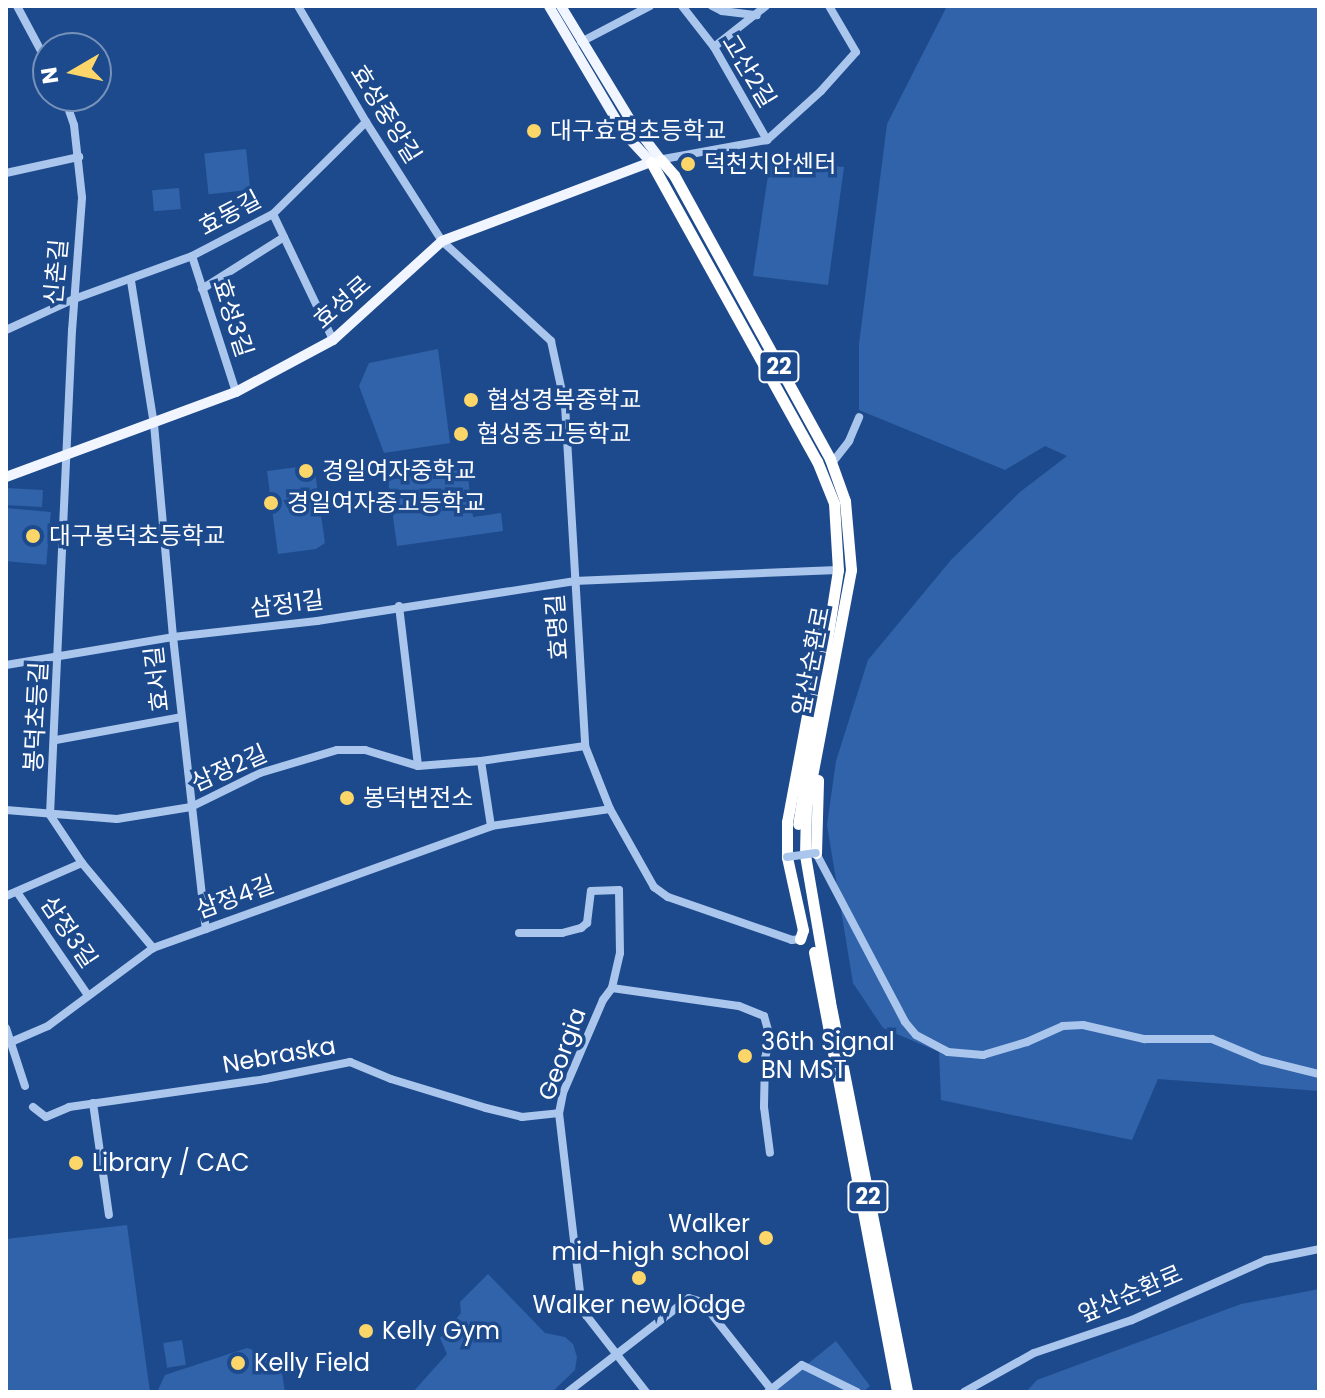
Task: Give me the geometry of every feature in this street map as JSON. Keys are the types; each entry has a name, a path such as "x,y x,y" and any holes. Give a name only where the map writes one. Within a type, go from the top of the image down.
{"highway":[{"name":"앞산순환로","path":"656,161 674,175 832,463 845,501 851,544 798,811 826,1002 897,1392"},
{"name":"앞산순환로","path":"656,161 831,489 842,588"},
{"path":"816,853 817,787 848,611 842,588"},
{"path":"800,939 803,930 787,857 787,822 819,640 842,588"},
{"name":"앞산순환로","path":"826,1002 907,1392"}],"main road":[{"name":"앞산순환로","path":"549,6 624,133 656,161"},
{"name":"앞산순환로","path":"561,6 656,161"},
{"name":"효성로","path":"6,477 236,392 333,340 442,241 656,161"}],"street":[{"path":"6,8 17,6 32,34"},
{"name":"효성중앙길","path":"298,6 366,122 442,241"},
{"path":"581,42 650,6"},
{"name":"고산2길","path":"656,161 767,140 714,47 682,6"},
{"path":"712,6 722,11 757,15"},
{"path":"714,47 766,6"},
{"path":"767,140 821,91 856,52 829,6"},
{"name":"신촌길","path":"67,454 82,198 79,157 70,112"},
{"name":"효동길","path":"6,330 74,299 131,281 192,256 273,214 366,122"},
{"path":"6,173 79,157"},
{"path":"273,214 333,340"},
{"path":"202,289 284,237"},
{"name":"효명길","path":"442,241 551,341 565,405 585,746 610,809 654,887 668,897 792,940 800,939"},
{"name":"효성3길","path":"192,256 236,392"},
{"path":"131,281 154,424"},
{"path":"832,463 849,441 859,417"},
{"name":"효서길","path":"154,424 181,717 206,929"},
{"name":"봉덕초등길","path":"50,815 56,740 67,454"},
{"name":"삼정1길","path":"6,665 173,637 317,621 574,581 838,570"},
{"path":"399,606 418,766"},
{"path":"56,740 181,717"},
{"name":"삼정2길","path":"6,810 117,819 191,807 260,773 337,750 365,750 418,766 481,761 585,746"},
{"path":"481,761 491,826"},
{"name":"삼정4길","path":"11,1042 48,1026 87,994 153,948 491,826 610,809"},
{"path":"50,815 82,863 153,948"},
{"path":"787,857 816,853 905,1022 916,1035 948,1052 983,1055 1018,1045 1063,1026 1083,1025 1144,1039 1212,1039 1262,1060 1319,1074"},
{"name":"삼정3길","path":"6,896 82,863"},
{"name":"Georgia","path":"519,933 562,933 581,928 587,923 591,891 619,890 620,953 612,988 603,1000 563,1093 559,1113 581,1300 586,1315 646,1392"},
{"name":"삼정3길","path":"17,892 87,994"},
{"path":"612,988 739,1006 764,1016 770,1037 765,1058 764,1107 770,1153"},
{"path":"6,1028 25,1086"},
{"name":"Nebraska","path":"33,1107 46,1117 56,1110 93,1103 265,1079 350,1062 391,1079 522,1117 559,1113"},
{"path":"93,1103 109,1215"},
{"name":"앞산순환로","path":"968,1391 1034,1353 1132,1320 1266,1260 1319,1249"},
{"path":"568,1392 614,1353 689,1298 702,1302 769,1390 802,1365 857,1392"}],"shaded area":[{"path":"947,6 1319,6 1319,1091 1158,1079 1132,1140 941,1100 939,1052 883,1028 853,983 827,825 836,761 868,660 951,560 1020,492 1067,456 1045,446 1005,470 859,410 859,344 887,124"},
{"path":"246,149 250,190 209,194 204,153"},
{"path":"775,159 844,167 828,285 753,276 770,162"},
{"path":"179,188 181,209 154,211 152,190"},
{"path":"438,349 450,443 384,453 359,386 369,363"},
{"path":"314,465 325,543 316,549 278,554 267,471"},
{"path":"467,469 473,517 501,513 503,531 397,546 388,480"},
{"path":"6,488 43,490 42,507 6,505"},
{"path":"6,508 51,512 46,565 6,561"},
{"path":"127,1225 150,1392 6,1392 6,1239"},
{"path":"488,1274 545,1333 565,1337 573,1344 577,1357 575,1370 552,1392 413,1392 447,1354 440,1338 461,1313 460,1302"},
{"path":"1319,1289 1319,1392 1026,1392 1037,1380 1241,1304"},
{"path":"182,1340 186,1365 167,1368 163,1343"},
{"path":"836,1341 870,1386 863,1392 773,1392"},
{"name":"Kelly Field","path":"247,1348 266,1354 282,1373 285,1392 157,1392 165,1375"}],"place":[{"name":"대구효명초등학교","path":"534,131"},
{"name":"덕천치안센터","path":"688,164"},
{"name":"협성경복중학교","path":"471,400"},
{"name":"협성중고등학교","path":"461,434"},
{"name":"경일여자중학교","path":"306,471"},
{"name":"경일여자중고등학교","path":"271,503"},
{"name":"대구봉덕초등학교","path":"33,536"},
{"name":"봉덕변전소","path":"347,798"},
{"name":"36th Signal BN MST","path":"745,1056"},
{"name":"Library / CAC","path":"76,1163"},
{"name":"Walker mid-high school","path":"766,1238"},
{"name":"Walker new lodge","path":"639,1278"},
{"name":"Kelly Gym","path":"366,1331"},
{"name":"Kelly Field","path":"238,1363"}]}
